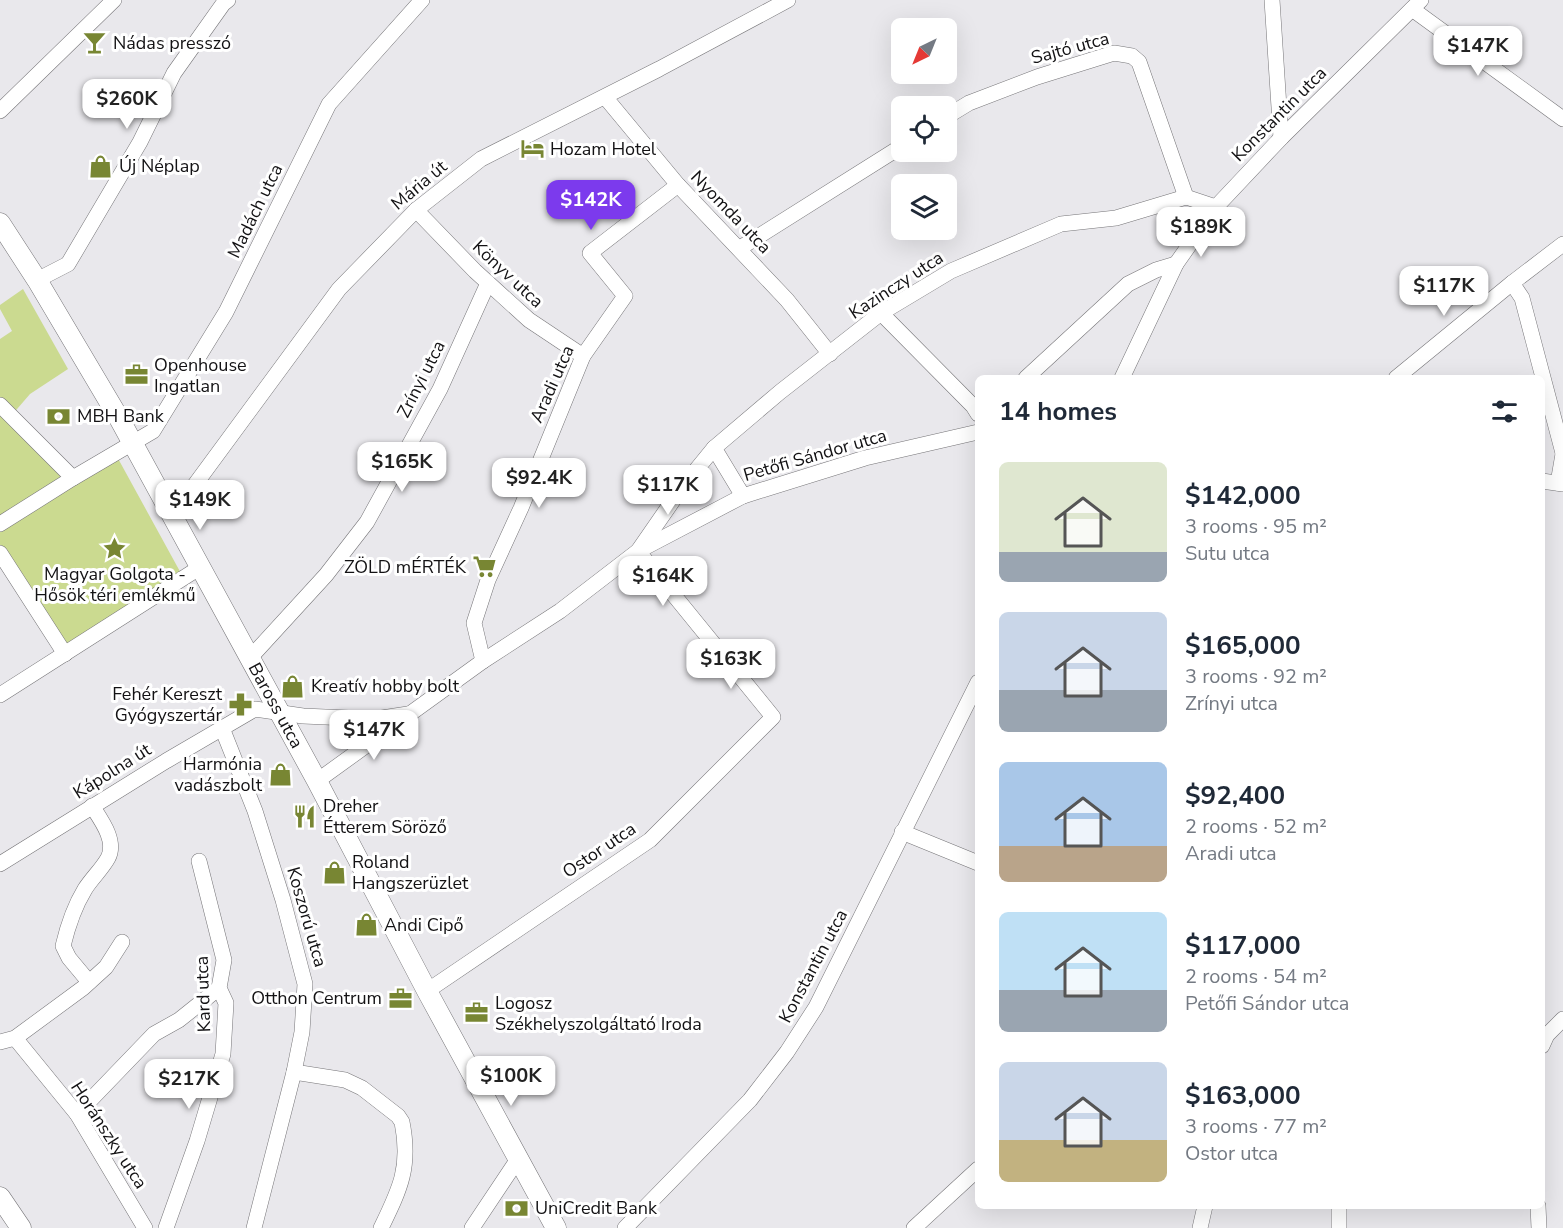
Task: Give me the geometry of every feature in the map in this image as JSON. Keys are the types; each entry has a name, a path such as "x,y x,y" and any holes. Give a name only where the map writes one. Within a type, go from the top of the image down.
{"street":[{"path":"0,111 114,0"},
{"path":"37,280 68,264 140,142 174,73 228,0"},
{"name":"Madách utca","path":"0,524 153,431 226,312 329,104 422,0"},
{"name":"Mária út","path":"169,512 194,486 339,289 416,210 481,159 605,97 788,0"},
{"path":"1272,0 1281,138"},
{"path":"1416,4 1563,119"},
{"name":"Konstantin utca","path":"1123,375 1176,264 1216,207 1281,138 1416,4"},
{"name":"Sajtó utca","path":"957,110 969,103 1037,76 1114,53 1132,56 1140,62 1186,197"},
{"name":"Nyomda utca","path":"605,97 678,185 787,300 830,354"},
{"path":"740,248 891,153"},
{"name":"Aradi utca","path":"483,661 474,623 488,580 521,508 583,356 626,296 590,253 678,185"},
{"path":"1186,197 1216,207"},
{"name":"Kazinczy utca","path":"714,448 780,392 881,313 951,271 1061,224 1116,218 1186,197"},
{"name":"Könyv utca","path":"416,210 488,283 529,320 583,356"},
{"name":"Baross utca","path":"0,223 37,280 120,420 131,444 317,781 427,991 556,1228"},
{"path":"1400,375 1563,244"},
{"path":"1029,375 1128,284 1156,270 1176,264"},
{"name":"Zrínyi utca","path":"249,659 326,575 367,522 440,389 488,283"},
{"path":"1512,283 1522,298 1542,375"},
{"path":"881,313 975,409"},
{"path":"1545,386 1563,454 1561,483 1545,481"},
{"path":"0,405 73,478"},
{"name":"Petőfi Sándor utca","path":"317,781 483,661 560,611 638,550 743,496 865,458 975,433"},
{"path":"714,448 743,496"},
{"name":"Petőfi Sándor utca","path":"638,550 683,486 714,448"},
{"name":"Ostor utca","path":"427,991 650,840 773,717 638,550"},
{"path":"0,553 65,654"},
{"path":"0,694 199,568"},
{"name":"Konstantin utca","path":"625,1228 750,1100 788,1052 816,1007 975,688"},
{"name":"Kápolna út","path":"0,864 255,709 280,713"},
{"name":"Petőfi Sándor utca","path":"280,713 303,716 382,718 411,714"},
{"name":"Koszorú utca","path":"222,728 255,812 283,900 305,984 302,1032 294,1072 254,1228"},
{"path":"89,982 69,958 63,946 70,917 86,888 109,856 110,840 105,825 92,806"},
{"path":"902,832 975,862"},
{"name":"Kard utca","path":"166,1228 197,1141 223,1054 226,1003 219,988 224,960 199,861"},
{"path":"7,1040 89,982 106,967 122,942"},
{"path":"77,1114 154,1034 179,1020 219,988"},
{"path":"1545,1036 1563,1018"},
{"name":"Horánszky utca","path":"7,1040 77,1114 145,1228"},
{"path":"294,1072 345,1080 362,1088 398,1116 402,1122 405,1166 400,1188 381,1228"},
{"path":"472,1228 518,1159"},
{"path":"914,1228 975,1172"},
{"path":"0,1197 21,1228"},
{"path":"1200,1228 1204,1209"},
{"path":"1339,1209 1339,1228"},
{"path":"1538,1209 1539,1228"}],"green space":[{"path":"23,289 68,369 30,394 11,416 73,478 115,453 183,577 65,654 0,553 0,339 12,331 0,305"}],"place":[{"name":"Nádas presszó","path":"95,43"},
{"name":"Hozam Hotel","path":"532,149"},
{"name":"Új Néplap","path":"101,166"},
{"name":"Openhouse Ingatlan","path":"136,375"},
{"name":"MBH Bank","path":"59,416"},
{"name":"Magyar Golgota - Hősök téri emlékmű","path":"115,548"},
{"name":"ZÖLD mÉRTÉK","path":"484,567"},
{"name":"Kreatív hobby bolt","path":"293,686"},
{"name":"Fehér Kereszt Gyógyszertár","path":"240,704"},
{"name":"Harmónia vadászbolt","path":"280,774"},
{"name":"Dreher Étterem Söröző","path":"305,816"},
{"name":"Roland Hangszerüzlet","path":"334,872"},
{"name":"Andi Cipő","path":"366,925"},
{"name":"Otthon Centrum","path":"400,998"},
{"name":"Logosz Székhelyszolgáltató Iroda","path":"477,1013"},
{"name":"UniCredit Bank","path":"517,1208"}]}
